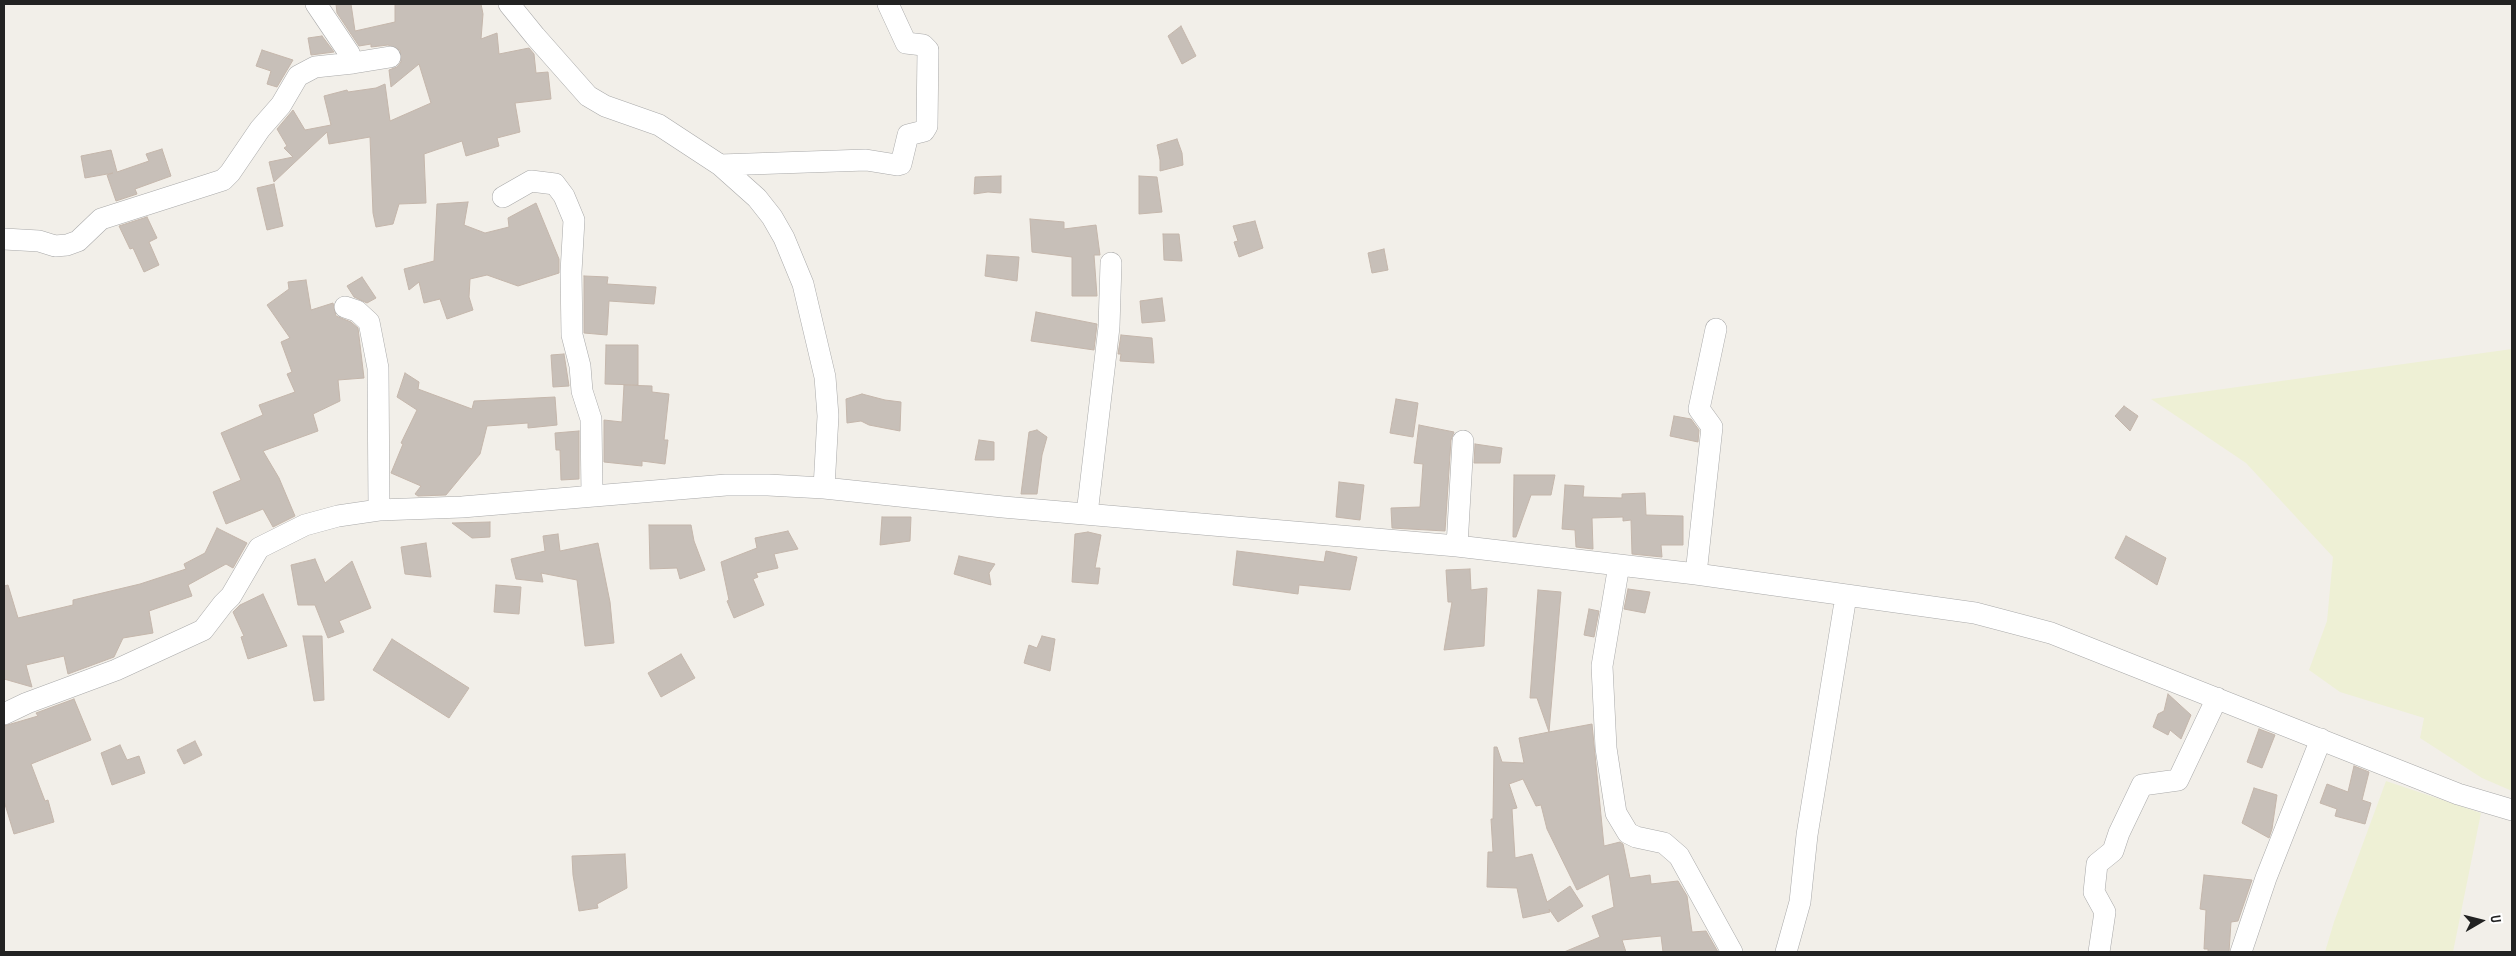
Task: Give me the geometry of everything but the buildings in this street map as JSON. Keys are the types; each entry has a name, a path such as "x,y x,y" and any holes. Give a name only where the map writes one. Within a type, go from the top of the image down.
{"street":[{"path":"316,4 349,53 353,63"},
{"path":"509,4 588,96 606,106 659,125 720,165 757,198 772,217 784,238 803,284 825,377 828,416 824,488"},
{"path":"720,165 866,160 901,164 908,135 924,131 927,126 928,50 923,45 906,43 888,4"},
{"path":"4,239 39,241 55,246 67,245 78,241 101,219 223,180 230,174 260,129 281,105 298,76 315,68 390,56"},
{"path":"503,197 531,181 555,184 564,196 574,220 571,272 572,335 580,366 582,390 591,419 592,495"},
{"path":"1087,514 1109,327 1111,263"},
{"path":"345,307 357,311 369,322 378,368 379,510"},
{"path":"1696,574 1712,427 1699,409 1716,329"},
{"path":"1457,546 1462,441"},
{"path":"4,714 27,702 116,670 203,630 231,596 259,548 305,525 338,516 379,510 462,508 592,495 726,485 824,488 1087,514 1457,546 1696,574 1975,613 2051,633 2458,794 2512,810"},
{"path":"1619,565 1602,666 1606,748 1616,813 1628,833 1664,843 1679,856 1732,952"},
{"path":"1786,952 1800,902 1807,835 1846,596"},
{"path":"2099,952 2104,912 2094,892 2097,864 2113,851 2119,833 2142,785 2178,780 2217,698"},
{"path":"2241,952 2266,878 2321,739"}],"green space":[{"path":"2512,349 2512,791 2482,778 2420,738 2424,718 2340,692 2309,670 2327,621 2333,557 2246,463 2151,399"},
{"path":"2386,781 2481,813 2453,952 2325,952 2334,922"}]}
